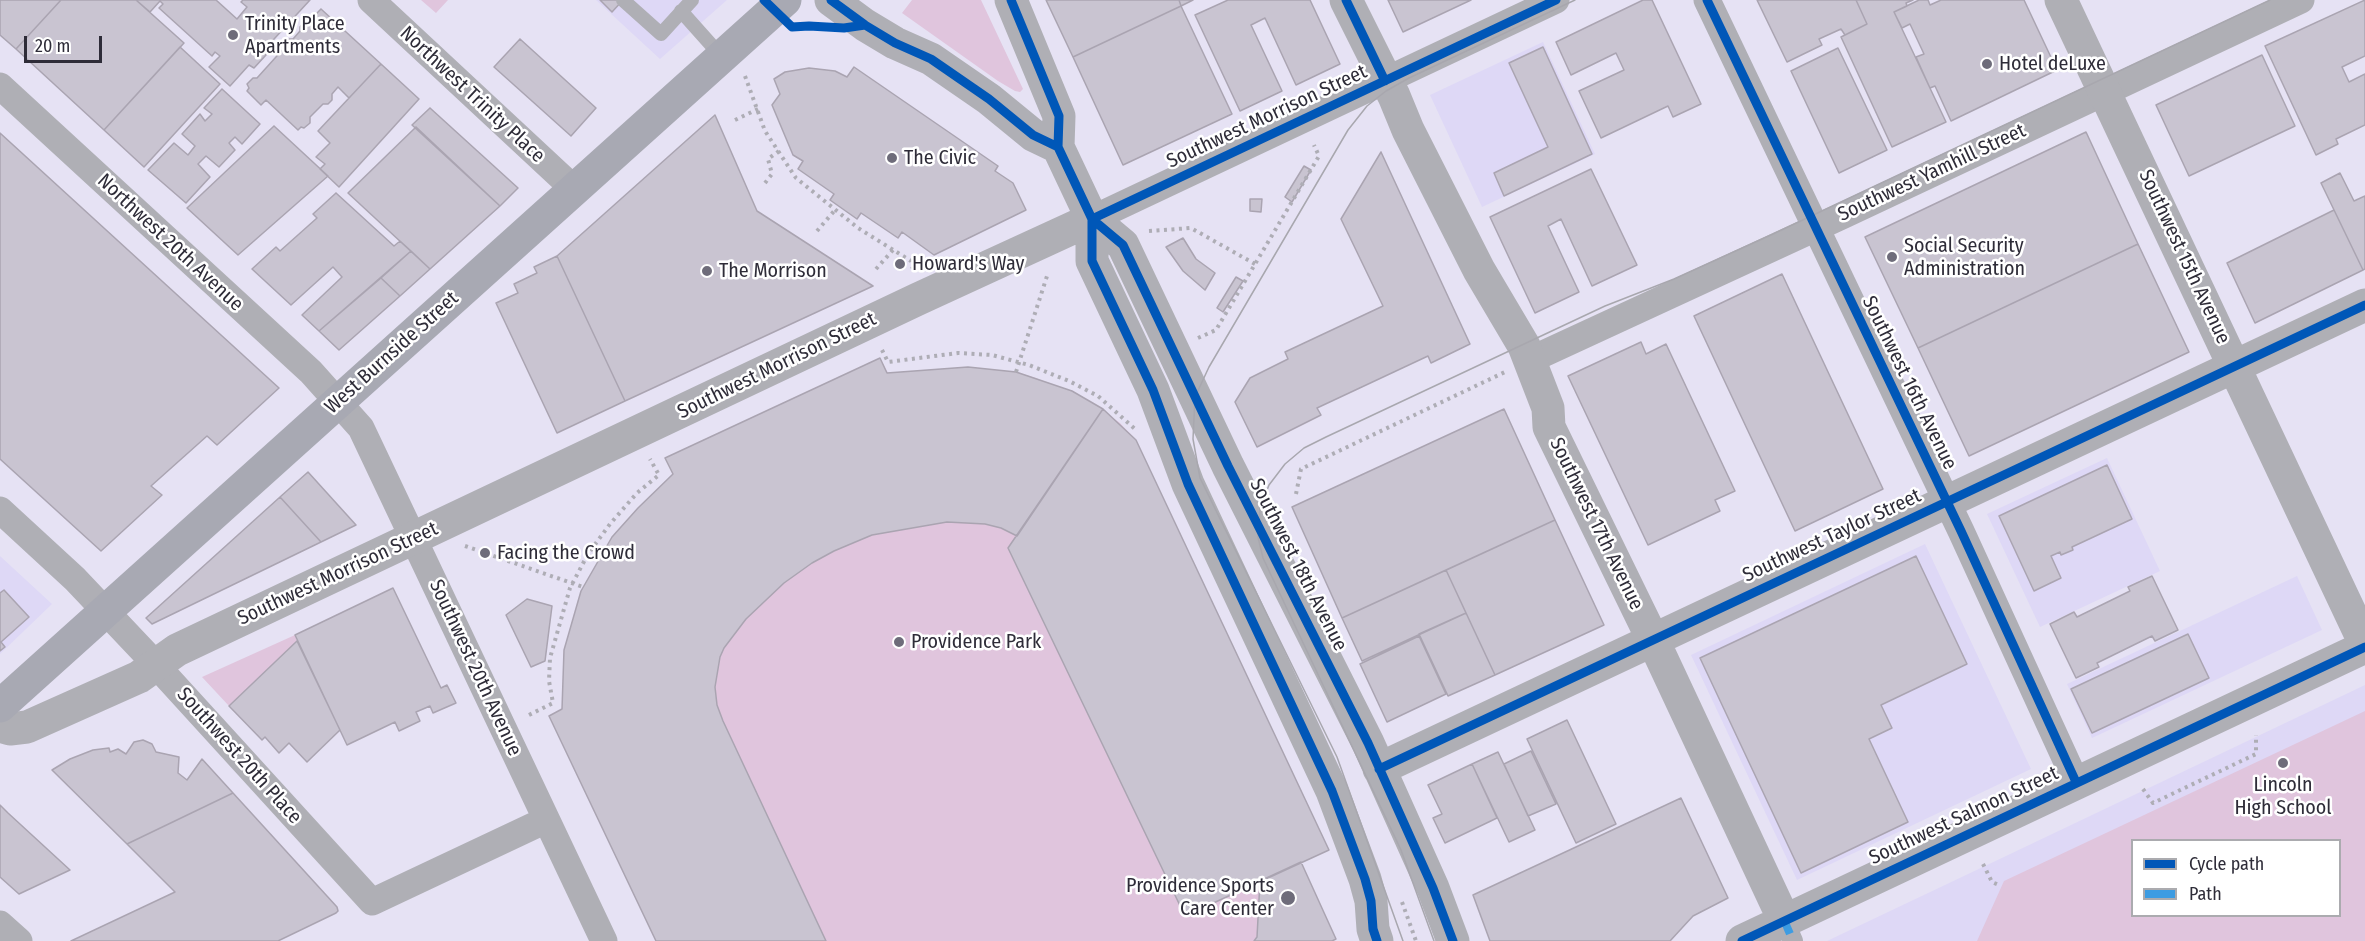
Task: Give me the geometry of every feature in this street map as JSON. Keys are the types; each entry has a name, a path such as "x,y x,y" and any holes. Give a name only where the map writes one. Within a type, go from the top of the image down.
{"main road":[{"name":"West Burnside Street","path":"0,706 785,0"}],"street":[{"name":"Northwest Trinity Place","path":"371,0 574,189"},
{"path":"831,0 895,43 931,59 989,99 1033,135 1058,147"},
{"name":"Southwest 18th Avenue","path":"1011,0 1059,116 1058,147 1092,219 1123,245 1232,475 1379,769 1433,888 1453,941"},
{"name":"Southwest 17th Avenue","path":"1346,0 1479,270 1530,360 1548,408 1550,428 1653,640 1789,931"},
{"name":"Southwest Morrison Street","path":"0,726 9,729 27,727 140,677 177,650 1556,0"},
{"name":"Southwest 16th Avenue","path":"1707,0 1947,502 2076,782"},
{"name":"Southwest 15th Avenue","path":"2061,0 2365,646"},
{"name":"Southwest Yamhill Street","path":"1530,360 1815,229 2301,0"},
{"name":"Northwest 20th Avenue","path":"0,86 311,372 338,401"},
{"name":"Southwest 18th Avenue","path":"1092,219 1092,261 1153,390 1188,484 1332,791 1365,879 1377,941"},
{"name":"Southwest Taylor Street","path":"1379,769 2365,305"},
{"name":"Southwest 20th Avenue","path":"338,401 361,428 604,941"},
{"name":"Southwest 20th Place","path":"0,510 75,579 372,902 546,820"},
{"name":"Southwest Salmon Street","path":"1742,941 1789,931 2076,782 2365,646"},
{"path":"0,924 18,941"}],"lane":[{"path":"623,0 661,34 692,0"},
{"path":"681,11 728,52"}],"path":[{"path":"728,52 758,109 765,130 796,178 858,228 911,261 918,299"},
{"path":"735,120 758,109"},
{"path":"1192,341 1216,330 1319,156 1314,145"},
{"path":"765,183 772,174 768,159 779,151"},
{"path":"817,231 836,210"},
{"path":"1142,232 1191,228 1255,264"},
{"path":"876,269 893,250"},
{"path":"1016,372 1048,273"},
{"path":"882,350 888,362 958,353 992,355 1019,363 1069,381 1098,396 1140,434"},
{"path":"1296,494 1301,469 1530,360"},
{"path":"529,715 553,703 549,681 550,658 557,628 573,584 588,554 610,524 637,493 658,475 650,459"},
{"path":"461,545 583,587"},
{"path":"2143,789 2153,803 2256,753 2256,735"},
{"path":"1983,864 1992,882 2001,886"}],"shaded area":[{"path":"421,0 448,0 436,13"},
{"path":"596,0 727,0 660,59"},
{"path":"912,0 981,0 1023,89 1020,92 1015,91 998,81 902,13"},
{"path":"1543,42 1595,154 1482,207 1430,95"},
{"name":"Providence Park","path":"880,358 888,373 968,367 1016,372 1036,378 1088,400 1120,423 1136,440 1329,850 1301,862 1332,941 656,941 549,716 562,709 564,650 581,591 612,537 673,474 665,458"},
{"path":"2107,458 2160,571 2040,627 1987,514"},
{"path":"1925,544 2031,769 1797,880 1691,655"},
{"path":"0,556 52,604 0,654"},
{"path":"2297,576 2322,630 2092,738 2067,684"},
{"path":"295,635 297,641 229,706 202,677"},
{"name":"Lincoln High School","path":"2365,685 2365,941 1827,941"},
{"name":"Lincoln High School","path":"2365,711 2365,941 1977,941 2004,881"}],"building":[{"path":"0,0 61,0 16,49 0,35"},
{"path":"61,0 136,0 184,43 104,130 16,49"},
{"name":"Trinity Place Apartments","path":"136,0 216,0 237,19 247,7 241,2 243,0 310,0 263,51 266,55 254,68 249,65 230,86 209,67 220,56 215,52 212,56 159,8 163,4 160,1 150,12"},
{"path":"600,0 623,0 612,12"},
{"path":"1046,0 1179,0 1181,6 1073,57"},
{"path":"1179,0 1193,0 1181,6"},
{"path":"1228,0 1310,0 1340,64 1296,85 1265,18 1251,25 1282,91 1240,111 1195,15"},
{"path":"1388,0 1471,0 1403,32"},
{"path":"1643,0 1652,0 1701,104 1673,117 1668,106 1601,138 1579,91 1624,70 1616,53 1571,75 1556,42"},
{"path":"1757,0 1856,0 1867,24 1845,35 1841,29 1819,39 1822,45 1787,62"},
{"path":"1856,0 1913,0 1906,3 1907,6 1894,12 1946,122 1892,147 1841,37 1867,24"},
{"name":"Hotel deLuxe","path":"1919,0 1928,0 1930,5 1941,0 2024,0 2057,70 1951,121 1935,86 1930,88 1916,57 1924,54 1910,24 1902,28 1894,12"},
{"path":"2365,0 2365,56 2342,67 2349,82 2365,74 2365,125 2336,139 2338,144 2316,155 2265,46"},
{"path":"1181,6 1232,114 1123,165 1073,57"},
{"path":"321,9 381,64 349,98 338,87 332,94 332,100 328,104 323,104 310,117 310,123 298,130 266,100 261,105 247,91 249,88 247,84 253,78 257,78 285,47 284,43 293,39 305,21 308,22"},
{"path":"520,39 596,108 571,136 494,67"},
{"path":"180,47 220,84 144,167 104,130"},
{"path":"1543,47 1592,154 1504,196 1494,173 1548,147 1509,63"},
{"path":"1838,48 1887,150 1839,173 1791,71"},
{"path":"2262,55 2295,126 2189,176 2156,105"},
{"path":"381,64 419,99 339,187 320,169 325,164 316,157 330,143 318,131"},
{"name":"The Civic","path":"854,67 998,166 995,171 1013,183 1026,210 934,255 902,232 898,238 861,213 857,219 830,200 834,194 798,169 803,161 793,155 772,105 780,94 774,79 785,72 809,68 835,71 847,77"},
{"path":"222,89 260,124 242,144 235,137 229,143 235,150 219,167 206,156 198,164 210,177 186,203 148,170 174,143 188,155 195,146 182,134 200,114 205,121 212,114 204,108"},
{"path":"430,108 518,188 500,206 412,125"},
{"name":"The Morrison","path":"715,115 757,211 873,286 625,401 557,256"},
{"path":"274,126 328,176 238,255 187,208"},
{"path":"416,127 500,206 430,269 348,193"},
{"path":"2086,132 2138,244 1918,348 1865,237"},
{"path":"0,133 279,388 217,445 207,436 151,486 162,495 101,551 0,459"},
{"path":"1381,152 1470,344 1431,363 1428,356 1317,408 1321,415 1257,447 1235,402 1250,378 1288,359 1285,352 1383,306 1341,219"},
{"path":"1304,166 1311,170 1292,202 1285,197"},
{"path":"1591,169 1637,265 1592,286 1561,219 1548,226 1579,292 1535,313 1490,217"},
{"path":"2340,173 2354,201 2365,196 2365,269 2363,270 2321,183"},
{"path":"336,193 394,246 400,241 411,251 319,331 302,315 342,277 333,267 291,305 252,269 276,247 280,251 317,218 313,214"},
{"path":"1250,199 1262,199 1261,212 1250,211"},
{"path":"2334,210 2363,270 2255,323 2227,263"},
{"path":"1183,238 1196,259 1215,273 1205,290 1183,271 1166,247"},
{"path":"2138,244 2189,352 1969,456 1918,348"},
{"path":"411,251 430,269 400,296 381,278"},
{"path":"557,256 625,401 557,433 496,303 518,293 514,284 537,273 534,267"},
{"path":"1782,274 1883,489 1795,531 1694,316"},
{"path":"1236,277 1243,281 1223,312 1217,308"},
{"path":"381,278 400,296 339,350 319,331"},
{"path":"1641,342 1646,354 1666,344 1735,491 1715,500 1720,511 1648,545 1568,376"},
{"path":"880,358 887,373 968,367 1016,372 1072,391 1103,409 1017,536 1001,528 985,524 947,522 872,535 812,563 784,583 746,619 720,657 715,687 717,705 826,941 656,941 549,716 562,709 564,650 581,591 612,537 673,474 665,458"},
{"path":"1103,409 1136,440 1329,850 1185,916 1008,548"},
{"path":"1504,409 1555,520 1342,618 1292,507"},
{"path":"2107,465 2132,519 2072,547 2073,550 2051,556 2061,578 2034,591 1999,516"},
{"path":"308,472 356,525 321,542 280,497"},
{"path":"280,497 321,542 152,624 146,618"},
{"path":"1555,520 1604,625 1495,675 1446,570"},
{"path":"1916,556 1967,664 1881,705 1892,728 1869,739 1908,822 1801,873 1700,658"},
{"path":"1446,570 1466,613 1362,661 1342,618"},
{"path":"2152,576 2178,630 2155,641 2152,636 2097,663 2099,667 2076,678 2050,624 2074,612 2077,617 2130,591 2128,587"},
{"path":"393,588 441,688 447,685 456,703 433,713 430,706 416,712 420,721 399,731 395,722 347,745 295,635"},
{"path":"4,590 29,617 1,642 5,647 0,651 0,593"},
{"path":"527,599 552,606 545,661 531,667 506,615"},
{"path":"1466,613 1495,675 1448,696 1419,634"},
{"path":"2188,634 2209,678 2092,733 2071,689"},
{"path":"1419,636 1446,694 1387,722 1360,664"},
{"path":"297,641 340,730 307,762 289,743 279,753 265,737 262,740 229,706"},
{"path":"1567,720 1616,824 1576,843 1527,739"},
{"path":"143,740 152,744 156,752 179,757 178,773 187,780 202,759 233,793 127,844 52,770 70,759 93,750 109,748 110,752 118,749 126,754 134,742"},
{"path":"1531,751 1556,804 1528,816 1504,764"},
{"path":"1498,752 1535,830 1509,842 1472,764"},
{"path":"1472,764 1497,818 1445,843 1433,818 1442,814 1428,785"},
{"path":"233,793 337,907 336,913 278,941 71,941 175,892 127,844"},
{"path":"1681,798 1728,898 1693,916 1670,941 1490,941 1473,895"},
{"path":"0,805 70,870 19,894 0,877"},
{"name":"Providence Sports Care Center","path":"1301,862 1336,939 1332,941 1254,941 1257,937 1260,881"}],"tram line":[{"path":"1403,941 1337,757 1200,478 1193,439 1195,397 1209,367 1348,130 1367,106 1386,91 1409,78 1575,0"},
{"path":"1434,941 1401,850 1263,558 1258,537 1260,508 1269,485 1285,464 1304,448 1326,437 1605,306 1674,279 1773,234 2270,0"}],"marked path":[{"path":"1784,920 1793,941"}],"cycle path":[{"path":"764,0 792,27 844,28 865,25"},
{"path":"831,0 895,43 931,59 989,99 1033,135 1058,147"},
{"path":"1011,0 1059,116 1058,147 1092,219 1092,261 1153,390 1188,484 1332,791 1365,879 1377,941"},
{"path":"1346,0 1385,81"},
{"path":"1092,219 1556,0"},
{"path":"1707,0 1961,531 2076,782"},
{"path":"1092,219 1123,245 1228,466 1368,743 1433,888 1453,941"},
{"path":"1379,769 2365,305"},
{"path":"1742,941 2365,647"}],"place":[{"name":"Trinity Place Apartments","path":"233,35"},
{"name":"Hotel deLuxe","path":"1987,64"},
{"name":"The Civic","path":"892,158"},
{"name":"Social Security Administration","path":"1892,257"},
{"name":"Howard's Way","path":"900,264"},
{"name":"The Morrison","path":"707,271"},
{"name":"Facing the Crowd","path":"485,553"},
{"name":"Providence Park","path":"899,642"},
{"name":"Lincoln High School","path":"2283,763"},
{"name":"Providence Sports Care Center","path":"1288,898"}]}
